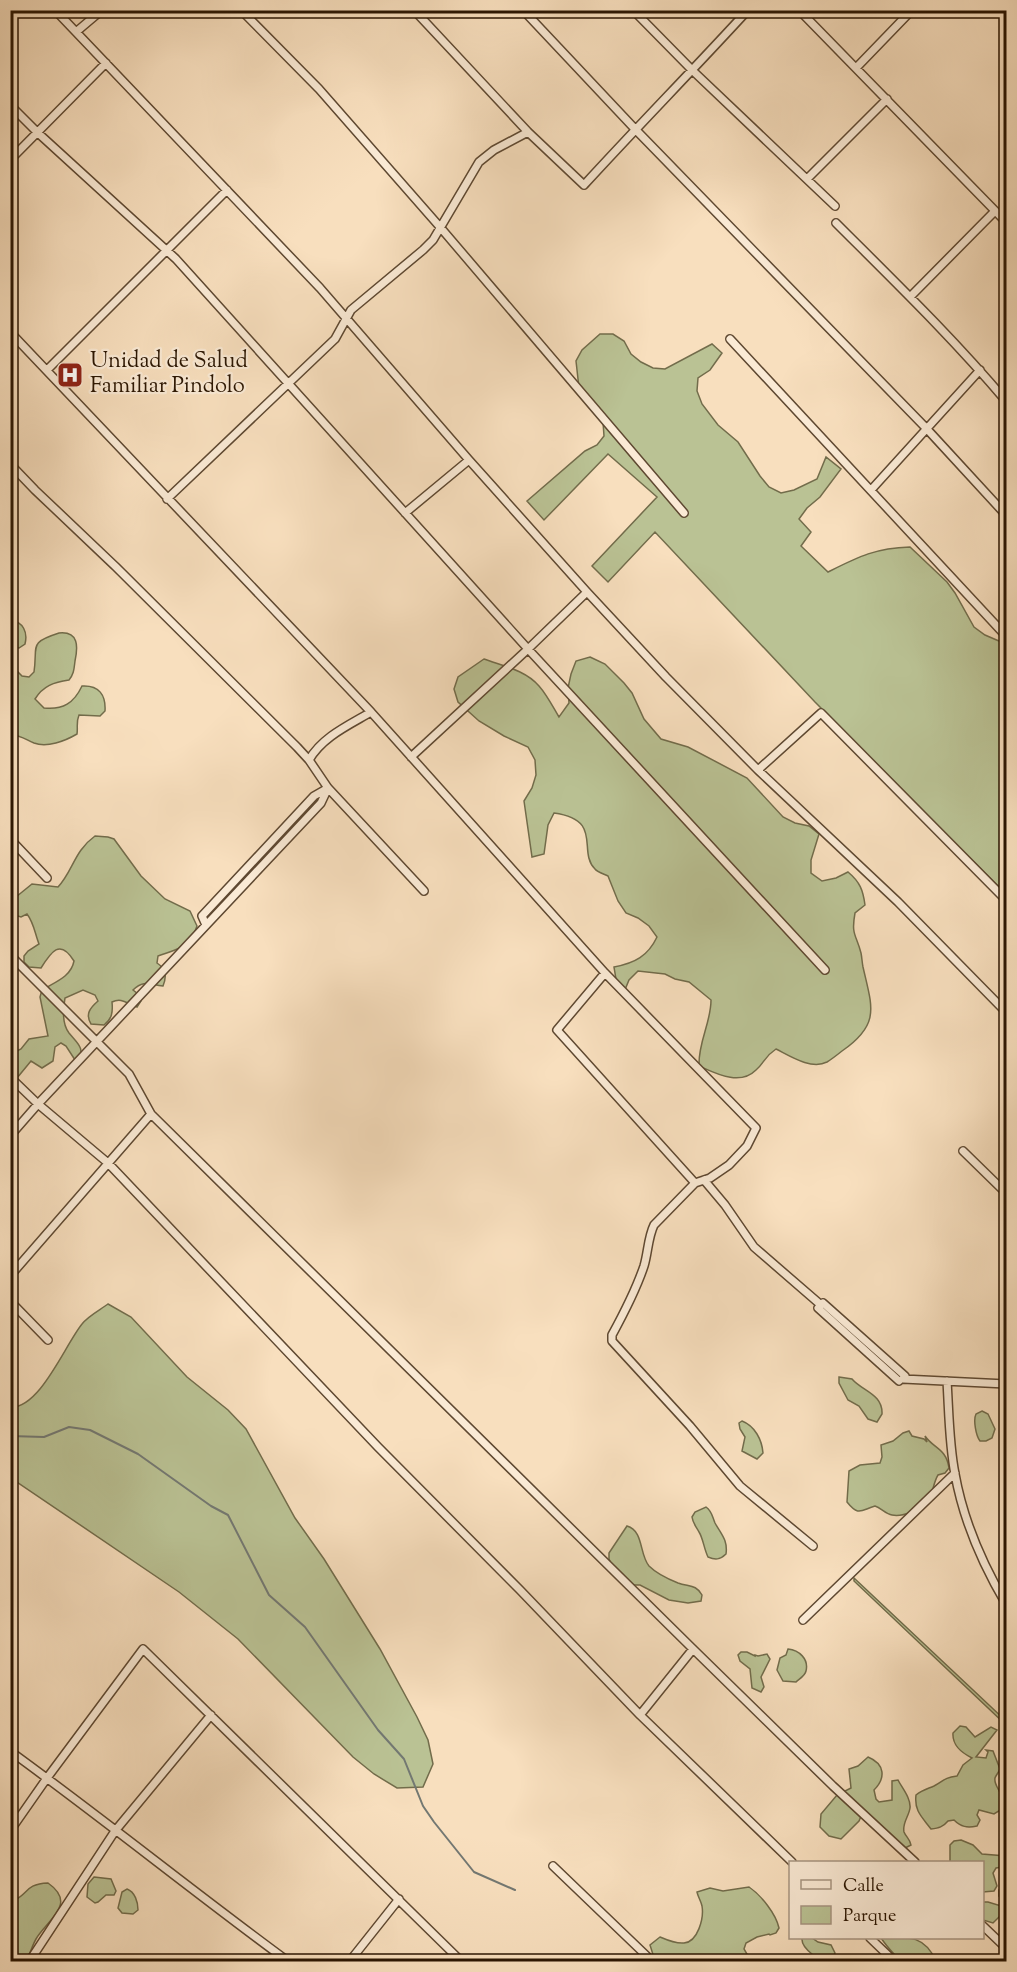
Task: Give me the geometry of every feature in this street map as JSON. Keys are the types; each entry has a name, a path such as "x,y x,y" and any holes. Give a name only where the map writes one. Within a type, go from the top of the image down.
{"street":[{"path":"55,10 320,288 469,460 666,677 758,770 898,903 1006,1011"},
{"path":"76,32 102,10"},
{"path":"241,10 319,89 684,513"},
{"path":"414,10 528,132 584,185 634,129 693,71 748,10"},
{"path":"523,10 634,129 926,428 1006,515"},
{"path":"633,10 693,71 835,206"},
{"path":"799,10 1006,222"},
{"path":"856,68 912,10"},
{"path":"10,160 106,63"},
{"path":"807,179 887,99"},
{"path":"10,105 167,250 528,650 825,970"},
{"path":"167,499 335,339 351,310 433,240 479,162 494,150 528,132"},
{"path":"47,370 227,190"},
{"path":"910,297 995,211"},
{"path":"836,223 980,370 1006,401"},
{"path":"10,332 371,712 605,973 756,1128 747,1146 735,1159 720,1172 695,1183 654,1225 644,1267 631,1299 612,1335 612,1341 690,1426 740,1486 813,1546"},
{"path":"730,339 1006,636"},
{"path":"871,490 980,370"},
{"path":"405,513 469,460"},
{"path":"10,464 297,747 328,788 424,891"},
{"path":"411,757 528,650 587,592"},
{"path":"309,760 327,738 371,712"},
{"path":"758,770 820,712 1006,900"},
{"path":"206,926 202,916 317,793 328,788"},
{"path":"10,1136 321,803 328,788"},
{"path":"10,839 47,878"},
{"path":"10,955 129,1074 151,1114 693,1649 913,1861"},
{"path":"605,973 557,1030 695,1183"},
{"path":"10,1077 38,1104 108,1162 378,1447 640,1715 790,1861"},
{"path":"10,1276 151,1114"},
{"path":"963,1151 1006,1193"},
{"path":"704,1180 725,1205 754,1247 902,1379 1006,1384"},
{"path":"10,1301 48,1340"},
{"path":"947,1381 955,1473 962,1505 978,1548 1006,1604"},
{"path":"803,1620 955,1473"},
{"path":"10,1831 143,1649 462,1962"},
{"path":"640,1715 693,1649"},
{"path":"29,1962 115,1831 211,1715"},
{"path":"10,1752 289,1962"},
{"path":"553,1866 653,1962"},
{"path":"349,1962 399,1899"},
{"path":"984,1927 1006,1948"},
{"path":"871,1939 895,1962"}],"green space":[{"path":"600,334 613,334 624,341 631,354 653,368 665,369 712,344 722,353 710,370 698,378 697,391 702,404 718,425 738,442 769,487 781,493 794,490 817,479 826,457 841,469 820,497 807,508 799,519 811,532 801,546 828,572 867,554 910,547 947,582 974,627 985,635 1006,644 1006,894 815,702 655,532 608,582 592,566 657,497 608,454 544,520 527,501 585,451 597,445 604,436 603,422 579,388 576,361 582,350"},
{"path":"11,620 19,623 25,632 25,644 19,648 11,647"},
{"path":"59,633 66,633 74,637 76,641 77,650 73,673 69,680 54,683 45,688 35,699 44,708 57,708 71,701 82,686 88,686 97,689 103,696 105,711 100,716 79,715 77,734 45,745 11,735 11,670 29,677 34,672 36,646"},
{"path":"590,657 605,664 624,683 632,693 644,719 661,739 688,747 747,778 783,817 809,826 819,834 811,860 811,873 822,881 848,872 858,883 865,905 855,913 854,930 869,993 870,1014 863,1032 827,1062 808,1063 776,1049 756,1070 743,1077 728,1077 699,1066 700,1049 711,1000 689,982 665,974 638,971 629,980 624,992 616,979 614,967 640,958 657,937 649,926 626,913 618,901 608,876 595,869 590,862 587,837 579,822 554,813 548,825 544,854 532,857 524,801 532,788 536,775 535,760 528,747 479,721 458,702 454,689 458,677 484,659 527,676 545,693 559,717 569,703 568,688 576,661"},
{"path":"95,836 114,839 141,876 165,899 190,911 197,926 187,943 158,956 157,963 165,973 163,986 147,984 140,985 133,990 141,1001 137,1007 122,1001 112,1002 111,1015 104,1025 91,1024 88,1017 89,1011 98,1001 95,995 83,990 65,998 65,1025 81,1050 77,1063 66,1046 61,1043 55,1047 53,1061 42,1068 31,1061 17,1078 11,1075 11,1054 21,1049 29,1039 48,1036 40,997 42,990 66,975 74,961 69,954 60,949 48,957 41,968 29,967 24,962 24,956 39,944 27,914 21,917 11,914 11,901 32,884 58,887 82,848"},
{"path":"108,1304 131,1317 187,1377 228,1410 246,1429 295,1518 324,1559 380,1649 417,1717 428,1740 433,1764 423,1787 397,1788 374,1774 353,1757 238,1639 179,1592 11,1478 11,1407 22,1405 42,1387 82,1324"},
{"path":"839,1377 852,1379 876,1397 882,1414 877,1422 868,1419 859,1406 848,1400 839,1383"},
{"path":"982,1411 988,1414 995,1429 992,1438 986,1441 980,1441 975,1428 976,1414"},
{"path":"742,1421 751,1426 761,1443 763,1453 757,1459 742,1451 745,1437 739,1423"},
{"path":"909,1431 912,1436 927,1442 925,1436 945,1456 949,1468 945,1473 938,1475 928,1502 916,1510 901,1515 890,1514 875,1506 860,1511 854,1510 847,1502 849,1471 860,1465 880,1463 881,1445"},
{"path":"706,1507 711,1512 725,1541 726,1554 720,1558 708,1557 692,1519 695,1512"},
{"path":"627,1526 639,1538 649,1566 667,1578 697,1589 702,1595 701,1601 688,1603 669,1600 640,1585 627,1585 617,1576 609,1559 609,1553"},
{"path":"854,1578 1006,1721 1006,1725 854,1581"},
{"path":"788,1649 799,1653 805,1659 807,1667 803,1676 796,1682 783,1681 777,1670 780,1658 786,1655"},
{"path":"741,1652 755,1656 767,1654 770,1659 761,1677 764,1687 761,1692 752,1688 750,1669 740,1661 738,1655"},
{"path":"960,1726 966,1727 975,1737 991,1727 997,1730 976,1757 986,1758 988,1752 986,1750 993,1751 1000,1769 995,1781 1003,1803 1002,1809 994,1814 979,1810 977,1815 980,1820 977,1826 964,1826 954,1820 931,1829 917,1810 916,1795 946,1779 957,1776 963,1765 972,1758 961,1751 954,1742 953,1733"},
{"path":"868,1757 881,1767 881,1781 874,1790 879,1802 892,1800 892,1781 898,1780 906,1793 910,1808 904,1832 911,1845 903,1849 862,1814 859,1821 841,1839 829,1836 820,1827 821,1814 837,1795 851,1788 849,1769 858,1766"},
{"path":"961,1840 973,1845 982,1854 1006,1856 1006,1871 1002,1867 996,1868 993,1873 997,1886 994,1891 984,1892 984,1861 950,1861 950,1845 954,1841"},
{"path":"94,1877 111,1879 116,1891 114,1895 106,1895 95,1903 87,1897 88,1884"},
{"path":"48,1883 57,1891 60,1905 36,1939 28,1957 22,1960 11,1951 10,1902 34,1886"},
{"path":"1003,1885 1006,1886 1006,1915 1002,1914 993,1923 984,1920 984,1902 1001,1906 1004,1904 999,1896 999,1890"},
{"path":"749,1887 767,1905 779,1928 776,1933 757,1937 746,1943 744,1949 751,1961 655,1961 650,1945 660,1937 684,1943 689,1942 696,1934 701,1923 702,1911 697,1892 710,1888 723,1891"},
{"path":"127,1889 134,1895 137,1904 138,1910 133,1914 122,1913 118,1908 122,1892"},
{"path":"802,1939 814,1939 831,1945 835,1953 831,1961 806,1961 813,1958 813,1955"},
{"path":"882,1939 914,1939 926,1946 936,1961 909,1962 893,1954"}],"waterway":[{"path":"10,1436 44,1437 69,1427 90,1430 138,1454 211,1506 228,1515 269,1595 305,1627 378,1730 404,1759 423,1806 434,1822 474,1872 515,1890"}],"place":[{"name":"Unidad de Salud Familiar Pindolo","path":"70,375"}]}
